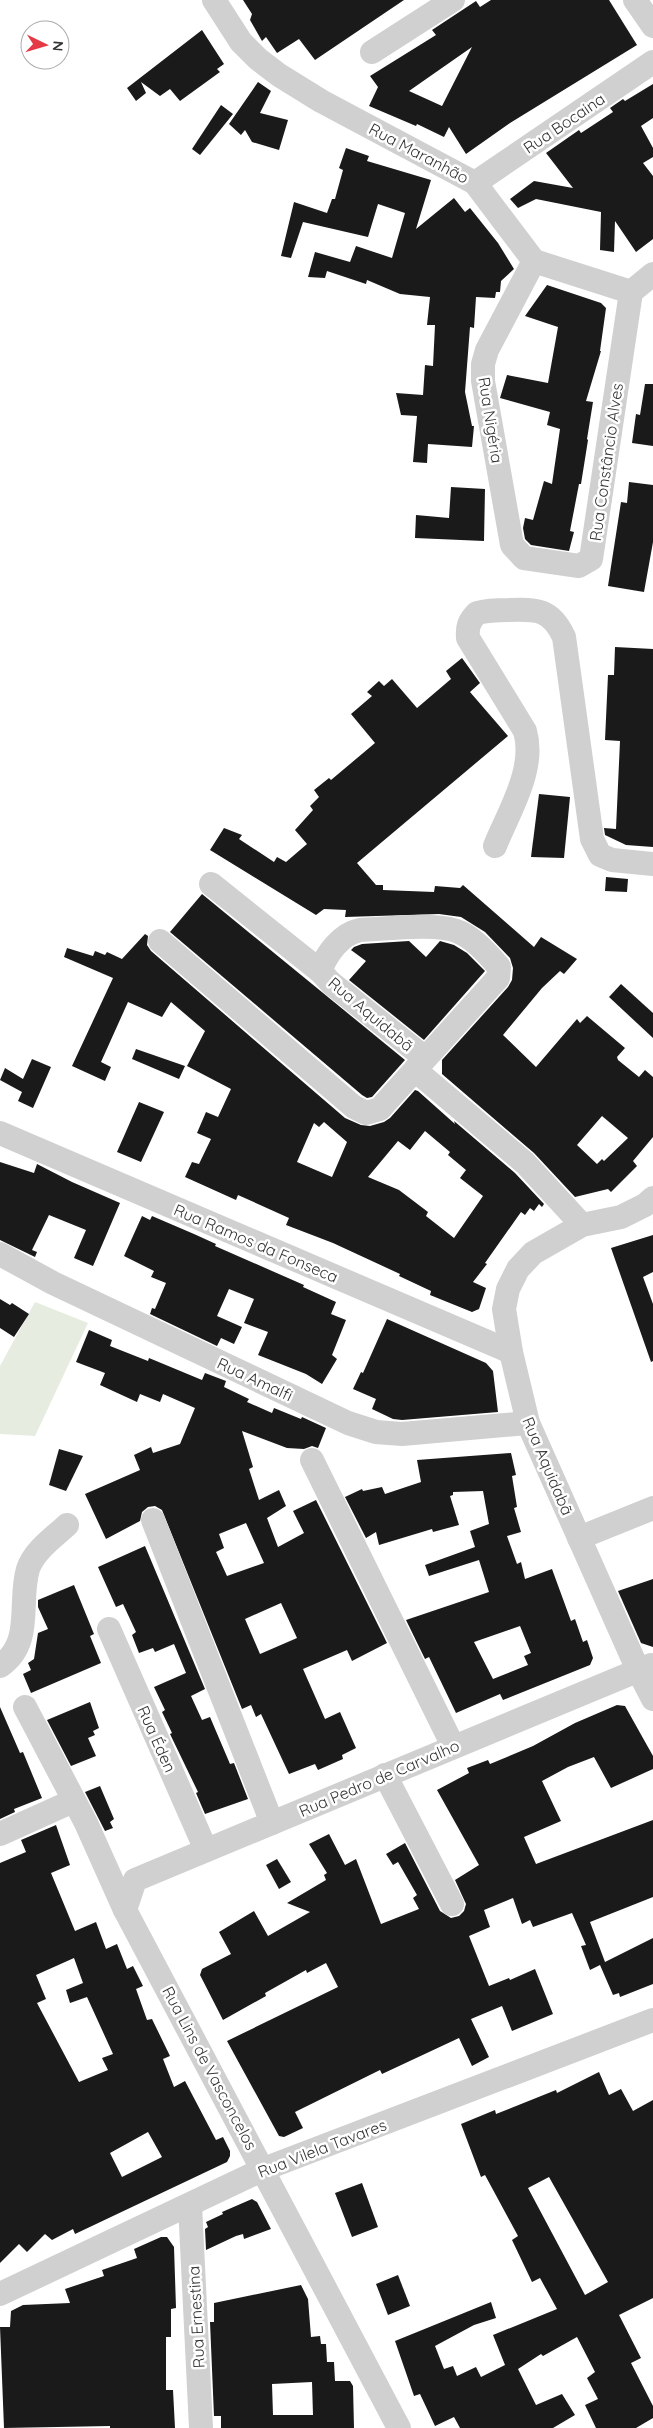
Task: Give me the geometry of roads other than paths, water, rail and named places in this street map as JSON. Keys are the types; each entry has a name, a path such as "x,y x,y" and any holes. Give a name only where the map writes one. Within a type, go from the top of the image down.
{"street":[{"name":"Rua Maranhão","path":"214,0 240,42 279,75 330,106 475,183 534,261"},
{"path":"372,52 453,0"},
{"path":"635,0 653,26"},
{"name":"Rua Bocaina","path":"475,183 653,62"},
{"path":"534,261 631,292 653,274"},
{"name":"Rua Nigéria","path":"509,530 483,381 483,364 487,350 534,261"},
{"name":"Rua Constâncio Alves","path":"509,530 512,545 524,558 579,566 591,559 631,292"},
{"path":"495,846 523,777 529,745 525,731 468,638 468,630 470,620 477,613 528,609 549,615 558,624 564,637 592,839 600,855 612,860 653,864"},
{"path":"211,884 320,971"},
{"name":"Rua Aquidabã","path":"160,941 361,1111 372,1112 380,1109 420,1064 498,978 499,967 461,932 450,928 360,930 350,932 341,939 323,963 320,971 331,983 420,1064 525,1162 582,1225"},
{"name":"Rua Ramos da Fonseca","path":"0,1133 511,1352"},
{"name":"Rua Aquidabã","path":"653,1198 645,1205 621,1217 582,1225 533,1253 518,1269 508,1289 504,1309 511,1352 528,1423 579,1538 645,1667 653,1699"},
{"name":"Rua Amalfi","path":"0,1254 54,1283 348,1423 376,1432 418,1433 528,1423"},
{"path":"312,1460 454,1746"},
{"path":"579,1538 653,1508"},
{"path":"152,1520 272,1823"},
{"path":"0,1666 10,1659 20,1641 29,1567 42,1548 67,1525"},
{"name":"Rua Éden","path":"109,1629 206,1850"},
{"name":"Rua Pedro de Carvalho","path":"135,1880 645,1667"},
{"name":"Rua Lins de Vasconcelos","path":"25,1707 74,1802 125,1910 400,2428"},
{"path":"385,1775 452,1904"},
{"path":"0,1834 74,1802"},
{"name":"Rua Lins de Vasconcelos","path":"92,1839 135,1880"},
{"path":"125,1910 135,1880"},
{"name":"Rua Vilela Tavares","path":"0,2294 264,2169 653,2020"},
{"name":"Rua Ernestina","path":"190,2205 201,2428"}]}
